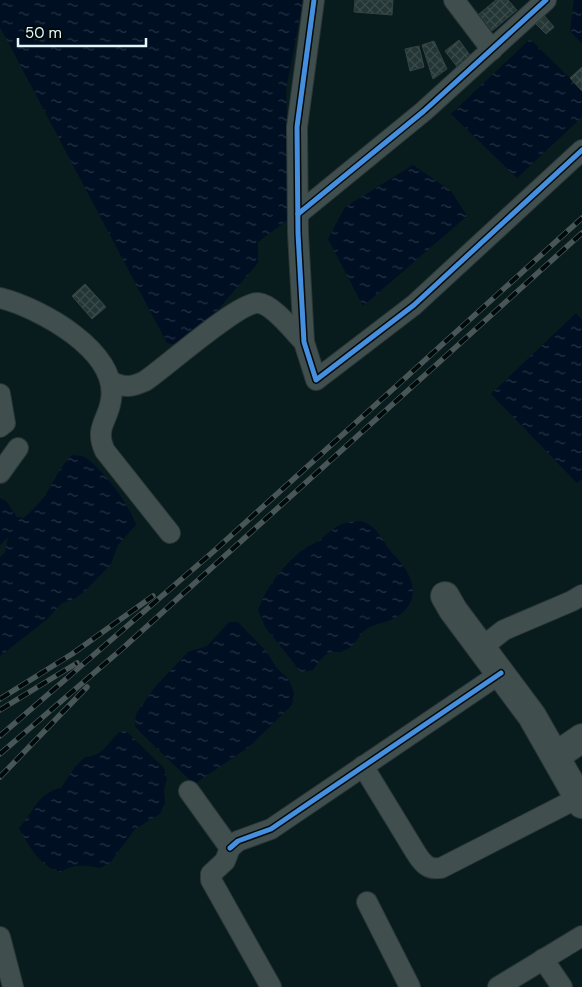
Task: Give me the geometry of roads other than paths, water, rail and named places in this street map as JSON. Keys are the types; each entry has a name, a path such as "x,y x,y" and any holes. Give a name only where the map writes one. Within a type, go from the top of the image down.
{"street":[{"path":"314,0 297,127 298,214 304,342 316,380 414,305 582,150"},
{"path":"454,0 492,50"},
{"path":"298,214 424,111 546,0"},
{"path":"0,298 28,307 52,319 93,352 106,367 112,382 111,401 102,425 100,440 105,451 170,533"},
{"path":"112,382 123,387 134,386 146,381 235,312 258,303 268,306 304,342"},
{"path":"0,394 5,423 0,426"},
{"path":"0,473 18,448"},
{"path":"487,642 582,595"},
{"path":"363,766 416,854 424,865 433,869 441,868 580,801 569,747 532,716 501,673 487,642 453,610 445,596"},
{"path":"271,987 211,880 211,874 225,861 230,848 238,841 271,829 501,673"},
{"path":"189,791 230,848"},
{"path":"367,902 410,987"},
{"path":"498,987 582,936"},
{"path":"0,937 13,987"},
{"path":"543,959 562,987"}],"water":[{"path":"0,0 303,0 286,90 290,218 258,242 258,263 186,347 167,343 0,27"},
{"path":"574,0 582,0 582,44 570,31"},
{"path":"530,39 582,90 582,117 517,178 451,114"},
{"path":"413,165 451,191 467,216 363,306 328,239 345,207"},
{"path":"576,313 582,320 582,479 577,483 491,394"},
{"path":"72,455 84,457 99,469 122,498 136,525 118,545 111,564 84,592 74,599 62,603 46,620 0,656 0,557 5,552 8,537 0,545 0,498 6,501 17,517 24,518 41,501"},
{"path":"361,521 377,531 407,572 413,589 409,605 403,613 393,619 365,630 347,650 332,652 321,659 313,670 301,672 265,627 258,610 275,578 301,551 319,541 339,526 348,522"},
{"path":"229,622 238,622 266,651 276,667 289,680 294,692 292,705 249,747 194,784 135,726 136,714 155,687 188,652 207,646"},
{"path":"126,731 164,768 167,779 164,790 165,803 160,814 135,829 110,863 100,868 80,866 71,867 61,872 47,866 36,855 19,828 41,799 53,790 61,788 75,767 85,757 101,752 119,732"}],"railway":[{"path":"0,736 214,551 582,218"},
{"path":"0,754 123,648 582,233"},
{"path":"0,699 72,654 153,596"},
{"path":"0,710 77,663"},
{"path":"0,777 87,687"}]}
